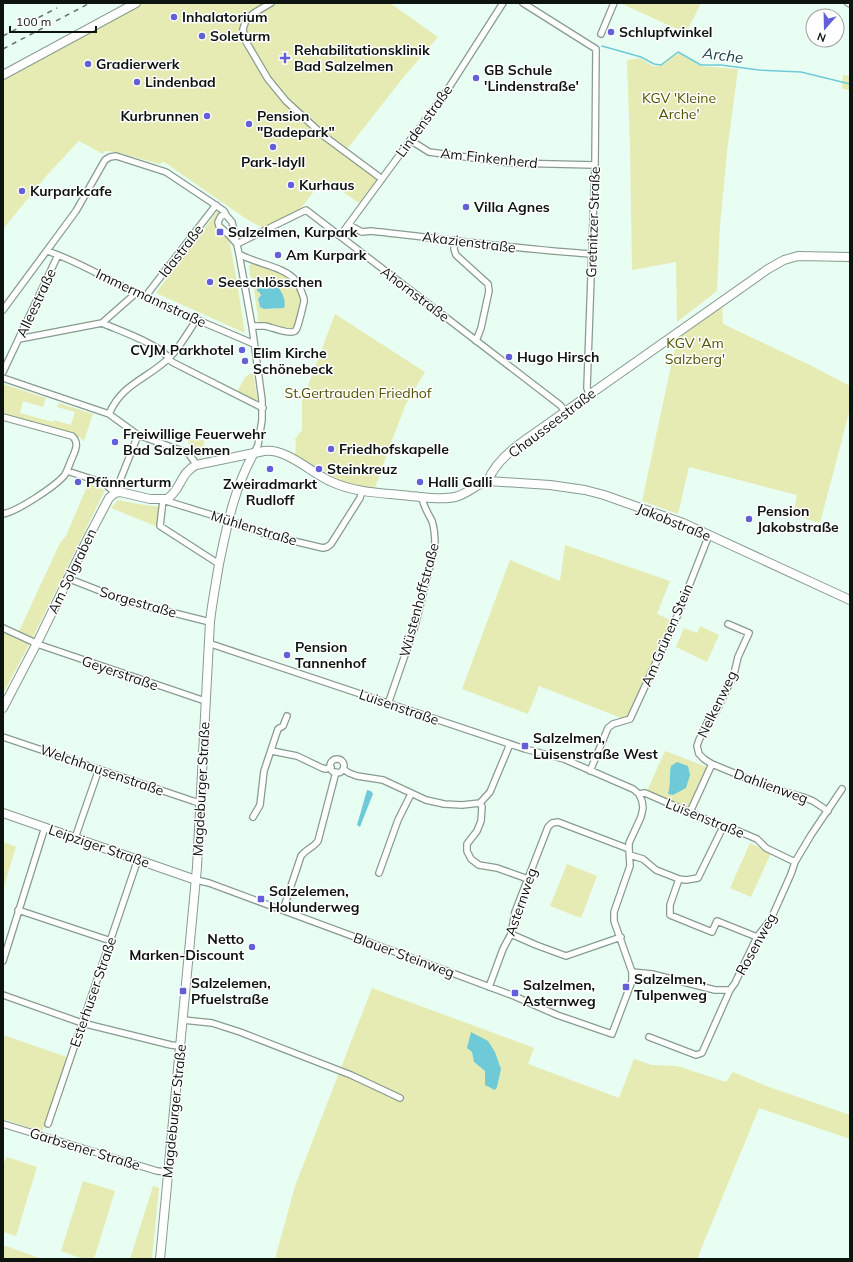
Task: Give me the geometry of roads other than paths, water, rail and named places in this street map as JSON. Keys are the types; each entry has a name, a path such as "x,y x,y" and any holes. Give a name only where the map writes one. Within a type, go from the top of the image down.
{"street":[{"path":"3,75 136,3"},
{"path":"271,3 254,13 246,20 243,29 245,40 273,86 286,101 337,146 382,179"},
{"name":"Lindenstraße","path":"340,236 448,90 503,3"},
{"name":"Gretnitzer Straße","path":"522,3 596,49 595,165 587,388 589,394"},
{"path":"601,34 614,3"},
{"name":"Am Finkenherd","path":"410,140 429,152 510,163 595,165"},
{"path":"3,310 76,211 105,160 110,156 116,156 166,172 216,206 226,215"},
{"name":"Idastraße","path":"145,297 216,206"},
{"name":"Ahornstraße","path":"237,244 306,210 560,405 565,411"},
{"path":"226,215 219,217 218,224 222,230 237,244"},
{"name":"Magdeburger Straße","path":"160,1259 196,880 210,622 219,564 228,520 234,499 258,445 263,408 252,326 239,254 232,222 226,215"},
{"name":"Akazienstraße","path":"348,225 362,232 371,231 537,250 592,254"},
{"path":"455,240 454,249 456,255 488,284 489,290 481,328 476,341"},
{"name":"Immermannstraße","path":"47,251 136,293 254,344"},
{"path":"239,254 277,269 290,276 297,282 304,299 296,330 293,332 264,326 252,326"},
{"name":"Alleestraße","path":"3,372 58,255"},
{"name":"Chausseestraße","path":"196,465 270,451 280,453 331,482 345,487 362,491 422,497 454,498 466,493 483,482 488,481 490,474 514,448 761,273 779,262 793,257 803,256 850,256"},
{"path":"19,339 102,323 136,293"},
{"path":"109,414 118,398 128,388 170,358 197,319"},
{"path":"102,323 160,350 170,358 172,362 263,408"},
{"path":"3,378 109,414 138,435 188,453 196,465 185,473 174,494 163,500 144,498 120,492 115,493 104,483 67,471"},
{"path":"3,417 68,435 75,438 77,445 67,471 61,479 26,504 10,513 3,514"},
{"name":"Am Solgraben","path":"3,708 105,505 115,493 138,435"},
{"name":"Jakobstraße","path":"488,481 550,485 595,492 649,510 709,535 850,600"},
{"name":"Mühlenstraße","path":"163,500 228,520 268,536 323,548 331,544 360,498 362,491"},
{"name":"Wüstenhoffstraße","path":"388,704 417,619 435,546 436,534 422,502 422,497"},
{"path":"163,500 160,526 219,564"},
{"name":"Am Grünen Stein","path":"590,771 608,728 613,724 630,719 676,619 709,535"},
{"name":"Sorgestraße","path":"67,578 126,601 210,622"},
{"name":"Nelkenweg","path":"712,764 699,754 697,746 708,721 716,712 734,674 738,657 749,633 728,624"},
{"name":"Geyerstraße","path":"3,628 36,644 205,701"},
{"name":"Luisenstraße","path":"208,643 510,744 564,759 633,789 639,794 645,793 722,827 731,828 757,839 766,848 795,862"},
{"path":"253,817 260,805 264,771 272,752 278,729 283,726 287,716"},
{"name":"Welchhausenstraße","path":"3,737 200,803"},
{"path":"343,769 357,776 382,780 426,800 444,804 462,805 480,803 490,792 510,744"},
{"path":"272,752 297,756 326,769 331,767"},
{"path":"331,767 332,761 339,759 344,763 343,769 340,772 336,772"},
{"path":"690,812 712,764"},
{"name":"Dahlienweg","path":"712,764 768,787 813,801 828,811"},
{"path":"331,767 336,772"},
{"path":"75,838 99,769"},
{"path":"283,910 301,856 304,852 315,846 318,841 336,772"},
{"name":"Rosenweg","path":"649,1037 696,1055 702,1053 730,990 735,983 757,937 771,919 795,862 842,789"},
{"path":"379,873 398,820 411,794"},
{"path":"639,794 643,808 641,817 629,843 630,866 614,912 614,921 621,937 632,972 652,974 715,990 730,990"},
{"path":"480,803 482,807 481,820 477,830 467,844 467,851 471,859 479,865 497,868 528,879"},
{"name":"Leipziger Straße","path":"3,812 196,880"},
{"name":"Asternweg","path":"489,987 503,949 511,934 516,912 528,879 548,827 552,823 558,822 629,852"},
{"path":"3,961 45,827"},
{"path":"629,852 643,859 656,870 679,879 686,880 698,878 722,827"},
{"name":"Esterhuser Straße","path":"48,1124 138,860"},
{"path":"679,879 670,905 670,915 712,932 717,921 757,937"},
{"name":"Blauer Steinweg","path":"196,880 283,910 489,987 557,1015 612,1034 632,981 632,972"},
{"path":"18,910 111,941"},
{"path":"511,934 536,946 566,956 621,937"},
{"path":"3,995 82,1023 173,1046 180,1046"},
{"path":"183,1020 212,1023 240,1032 351,1075 400,1098"},
{"name":"Garbsener Straße","path":"3,1124 157,1171 168,1172"}],"water":[{"path":"270,280 276,282 283,295 285,301 284,308 264,309 260,307 258,299 261,295 257,291 257,285"},
{"path":"677,762 688,766 690,775 686,788 673,795 668,794 671,766"},
{"path":"367,790 371,791 373,794 360,827 357,825"},
{"path":"471,1032 488,1041 495,1052 501,1069 495,1090 485,1085 485,1071 474,1062 472,1052 467,1048"}],"waterway":[{"name":"Arche","path":"602,46 641,57 654,64 661,65 678,52 701,65 721,65 759,70 801,72 850,84"}],"railway":[{"path":"3,49 90,3"},
{"path":"3,36 57,8"}],"place":[{"name":"Inhalatorium","path":"174,17"},
{"name":"Schlupfwinkel","path":"611,32"},
{"name":"Soleturm","path":"202,36"},
{"name":"Rehabilitationsklinik Bad Salzelmen","path":"285,58"},
{"name":"Gradierwerk","path":"88,64"},
{"name":"GB Schule 'Lindenstraße'","path":"476,78"},
{"name":"Lindenbad","path":"137,82"},
{"name":"Kurbrunnen","path":"207,116"},
{"name":"Pension \"Badepark\"","path":"249,124"},
{"name":"Park-Idyll","path":"273,147"},
{"name":"Kurhaus","path":"291,185"},
{"name":"Kurparkcafe","path":"22,191"},
{"name":"Villa Agnes","path":"466,207"},
{"name":"Salzelmen, Kurpark","path":"220,232"},
{"name":"Am Kurpark","path":"278,255"},
{"name":"Seeschlösschen","path":"210,282"},
{"name":"CVJM Parkhotel","path":"242,350"},
{"name":"Hugo Hirsch","path":"509,357"},
{"name":"Elim Kirche Schönebeck","path":"245,361"},
{"name":"Freiwillige Feuerwehr Bad Salzelemen","path":"115,442"},
{"name":"Friedhofskapelle","path":"331,449"},
{"name":"Zweiradmarkt Rudloff","path":"270,469"},
{"name":"Steinkreuz","path":"319,469"},
{"name":"Pfännerturm","path":"78,482"},
{"name":"Halli Galli","path":"420,482"},
{"name":"Pension Jakobstraße","path":"749,519"},
{"name":"Pension Tannenhof","path":"287,655"},
{"name":"Salzelmen, Luisenstraße West","path":"525,746"},
{"name":"Salzelemen, Holunderweg","path":"261,899"},
{"name":"Netto Marken-Discount","path":"252,947"},
{"name":"Salzelmen, Tulpenweg","path":"626,987"},
{"name":"Salzelemen, Pfuelstraße","path":"183,991"},
{"name":"Salzelmen, Asternweg","path":"515,993"}],"park label":[{"name":"KGV 'Kleine Arche'","path":"679,106"},
{"name":"KGV 'Am Salzberg'","path":"695,352"},
{"name":"St.Gertrauden Friedhof","path":"358,393"}]}
